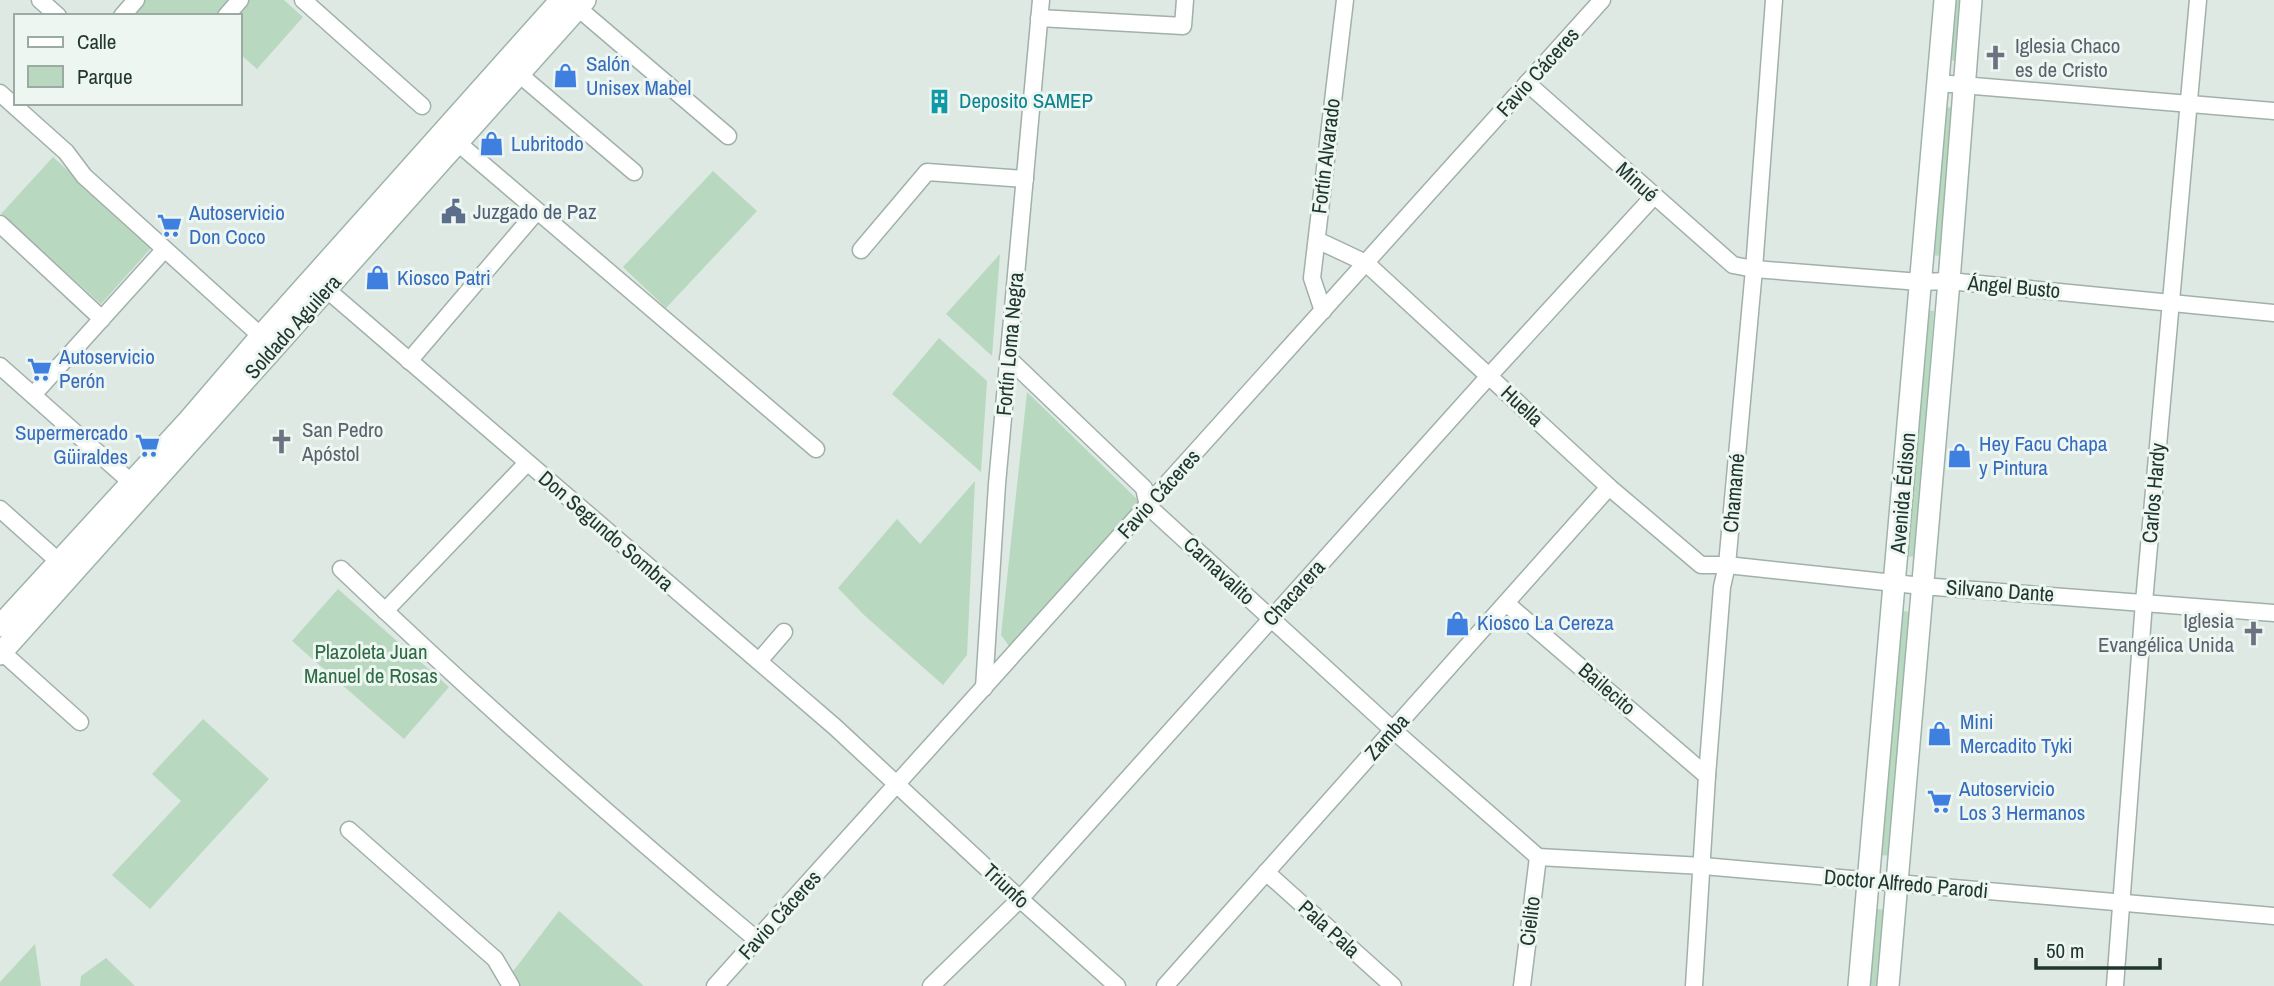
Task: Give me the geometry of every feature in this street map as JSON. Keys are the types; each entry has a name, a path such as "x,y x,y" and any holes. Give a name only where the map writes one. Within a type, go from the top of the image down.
{"main road":[{"name":"Avenida Édison","path":"1859,986 1945,0"},
{"name":"Avenida Édison","path":"1888,986 1971,0"},
{"name":"Soldado Aguilera","path":"451,136 519,74 575,3"},
{"name":"Soldado Aguilera","path":"0,626 66,567 451,136 575,3"},
{"name":"Soldado Aguilera","path":"1,653 132,483 184,437 261,335 320,284"}],"street":[{"path":"40,0 56,14"},
{"path":"124,14 135,0"},
{"path":"228,14 240,0"},
{"path":"303,0 422,106"},
{"name":"Fortín Loma Negra","path":"984,688 1008,358 1041,0"},
{"path":"1039,19 1183,26 1185,0"},
{"name":"Fortín Alvarado","path":"1323,311 1312,278 1345,0"},
{"name":"Favio Cáceres","path":"715,986 1602,0"},
{"name":"Chamamé","path":"1694,986 1722,587 1727,565 1754,269 1774,0"},
{"name":"Carlos Hardy","path":"2115,986 2144,602 2197,0"},
{"path":"575,3 728,136"},
{"path":"519,74 634,172"},
{"name":"Minué","path":"1527,83 1733,265 1754,269"},
{"path":"1938,83 2274,111"},
{"path":"0,93 66,152 84,176 261,335"},
{"path":"451,136 816,449"},
{"path":"861,250 927,172 1025,179"},
{"name":"Chacarera","path":"931,986 1020,899 1489,376 1654,197"},
{"path":"409,361 537,211"},
{"path":"0,224 102,318"},
{"name":"Huella","path":"1317,240 1366,263 1609,487 1701,565 1727,565"},
{"path":"33,395 164,250"},
{"name":"Ángel Busto","path":"1754,269 1920,282 1949,281 2274,313"},
{"name":"Don Segundo Sombra","path":"320,284 759,661 897,785"},
{"name":"Carnavalito","path":"1008,358 1144,488 1148,506 1393,730 1538,857"},
{"path":"0,366 132,483"},
{"path":"385,611 527,463"},
{"name":"Zamba","path":"1165,986 1609,487"},
{"path":"0,509 66,567"},
{"name":"Silvano Dante","path":"1727,565 1922,586 2274,613"},
{"path":"341,569 637,838 757,940"},
{"name":"Bailecito","path":"1506,603 1707,776"},
{"path":"759,661 784,632"},
{"path":"1,653 80,722"},
{"name":"Triunfo","path":"897,785 1116,986"},
{"path":"349,830 495,959 511,986"},
{"name":"Doctor Alfredo Parodi","path":"1538,857 1703,866 2274,916"},
{"name":"Cielito","path":"1522,986 1538,857"},
{"name":"Pala Pala","path":"1266,872 1393,986"}],"green space":[{"path":"145,0 284,0 303,17 257,69 242,56 242,14 133,14"},
{"path":"1953,0 1963,0 1957,61 1947,60"},
{"path":"1944,107 1953,108 1940,256 1931,255"},
{"path":"53,157 152,247 101,304 1,214"},
{"path":"713,171 757,211 666,308 623,267"},
{"path":"1000,254 992,356 946,314"},
{"path":"1925,310 1934,311 1915,557 1905,556"},
{"path":"939,338 987,381 981,472 892,394"},
{"path":"1027,392 1141,503 1009,646 1001,635"},
{"path":"975,481 967,655 943,685 864,615 838,588 897,519 920,544"},
{"name":"Plazoleta Juan Manuel de Rosas","path":"338,589 449,687 404,739 292,641"},
{"path":"1901,611 1911,612 1891,856 1881,855"},
{"path":"203,719 269,779 150,909 112,875 181,801 152,774"},
{"path":"1876,909 1885,910 1878,986 1868,986"},
{"path":"559,911 644,986 502,986"},
{"path":"35,944 41,986 0,986 0,982"},
{"path":"106,958 135,986 80,986 81,976"}],"place":[{"name":"Iglesia Chaco es de Cristo","path":"1995,58"},
{"name":"Salón Unisex Mabel","path":"566,76"},
{"name":"Deposito SAMEP","path":"939,101"},
{"name":"Lubritodo","path":"491,144"},
{"name":"Juzgado de Paz","path":"453,212"},
{"name":"Autoservicio Don Coco","path":"169,225"},
{"name":"Kiosco Patri","path":"377,278"},
{"name":"Autoservicio Perón","path":"39,369"},
{"name":"San Pedro Apóstol","path":"282,442"},
{"name":"Supermercado Güiraldes","path":"148,445"},
{"name":"Hey Facu Chapa y Pintura","path":"1959,456"},
{"name":"Kiosco La Cereza","path":"1457,623"},
{"name":"Iglesia Evangélica Unida","path":"2254,633"},
{"name":"Mini Mercadito Tyki","path":"1940,734"},
{"name":"Autoservicio Los 3 Hermanos","path":"1939,801"}]}
